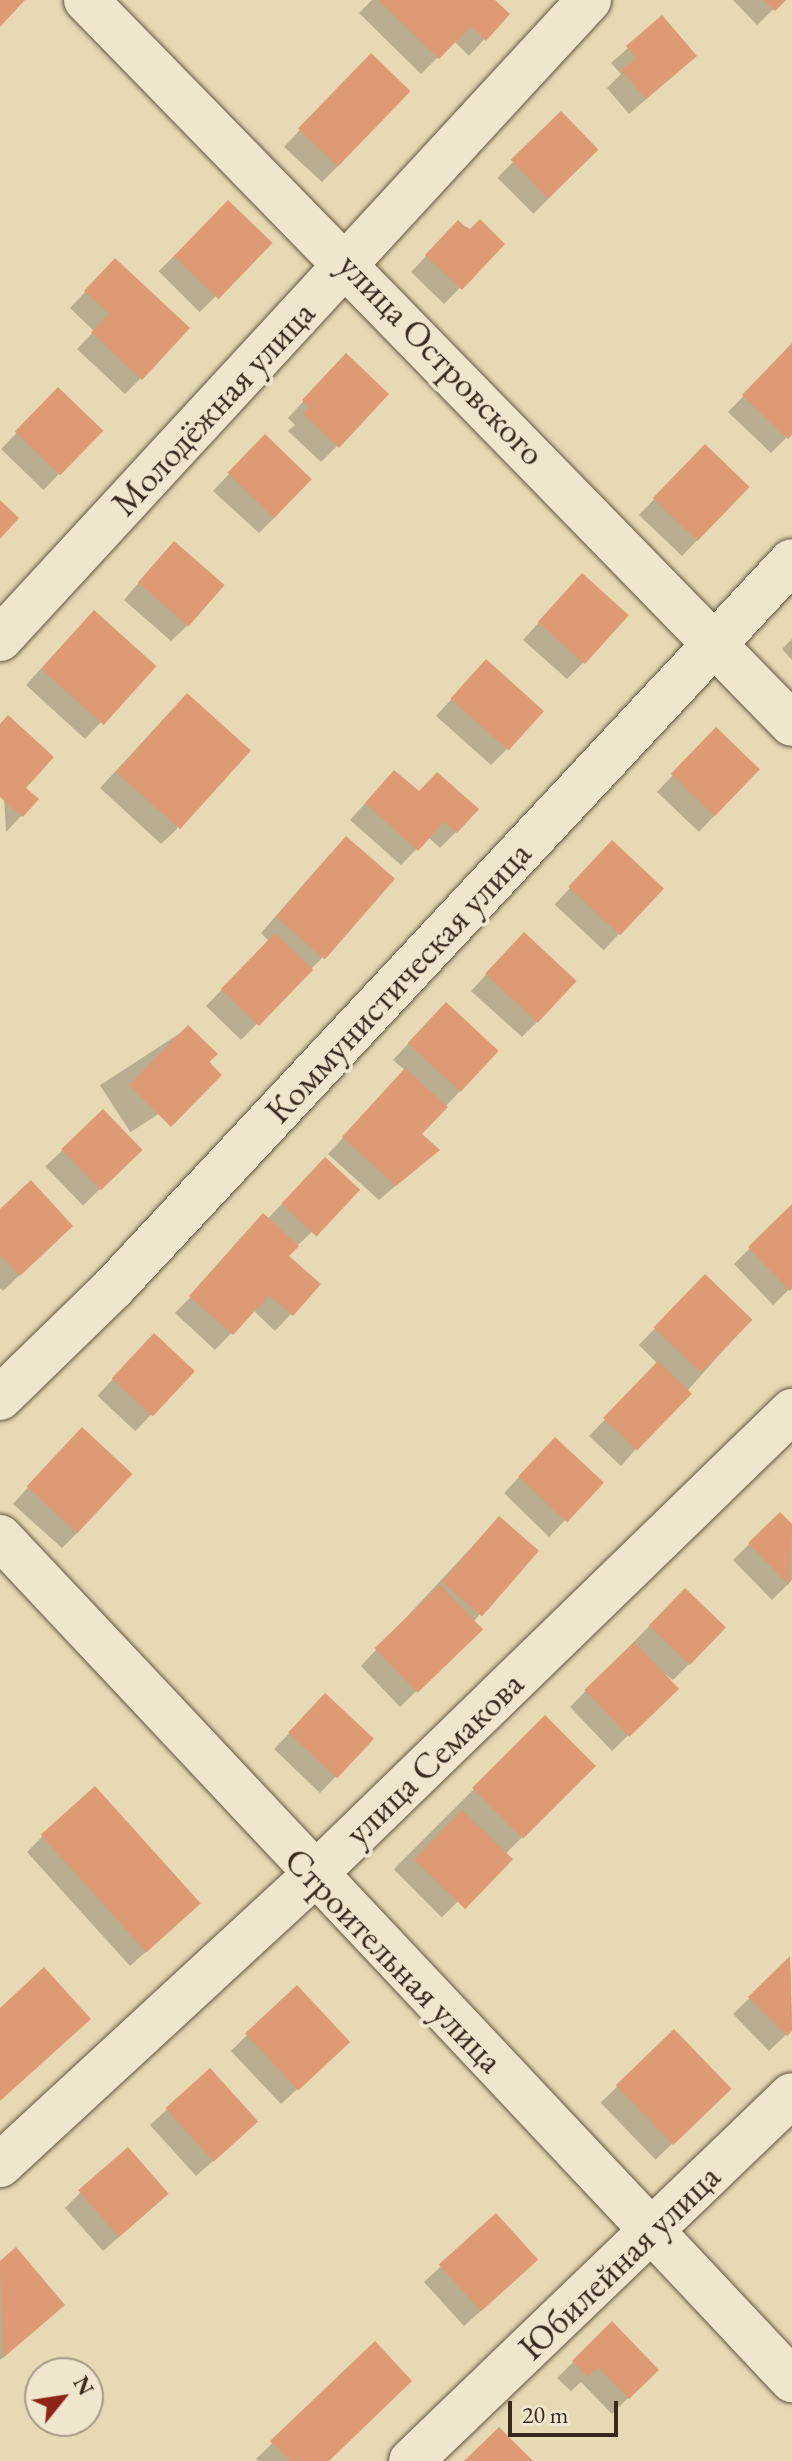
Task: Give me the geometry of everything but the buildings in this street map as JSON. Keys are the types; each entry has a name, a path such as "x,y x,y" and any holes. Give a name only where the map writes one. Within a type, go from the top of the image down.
{"street":[{"name":"улица Островского","path":"86,0 348,261 716,640 792,724"},
{"name":"Молодёжная улица","path":"0,639 589,0"},
{"name":"Коммунистическая улица","path":"0,1398 125,1275 792,561"},
{"name":"улица Семакова","path":"0,2165 313,1876 792,1411"},
{"name":"Строительная улица","path":"0,1537 313,1876 654,2231 792,2380"},
{"name":"Юбилейная улица","path":"411,2461 654,2231 792,2095"}]}
